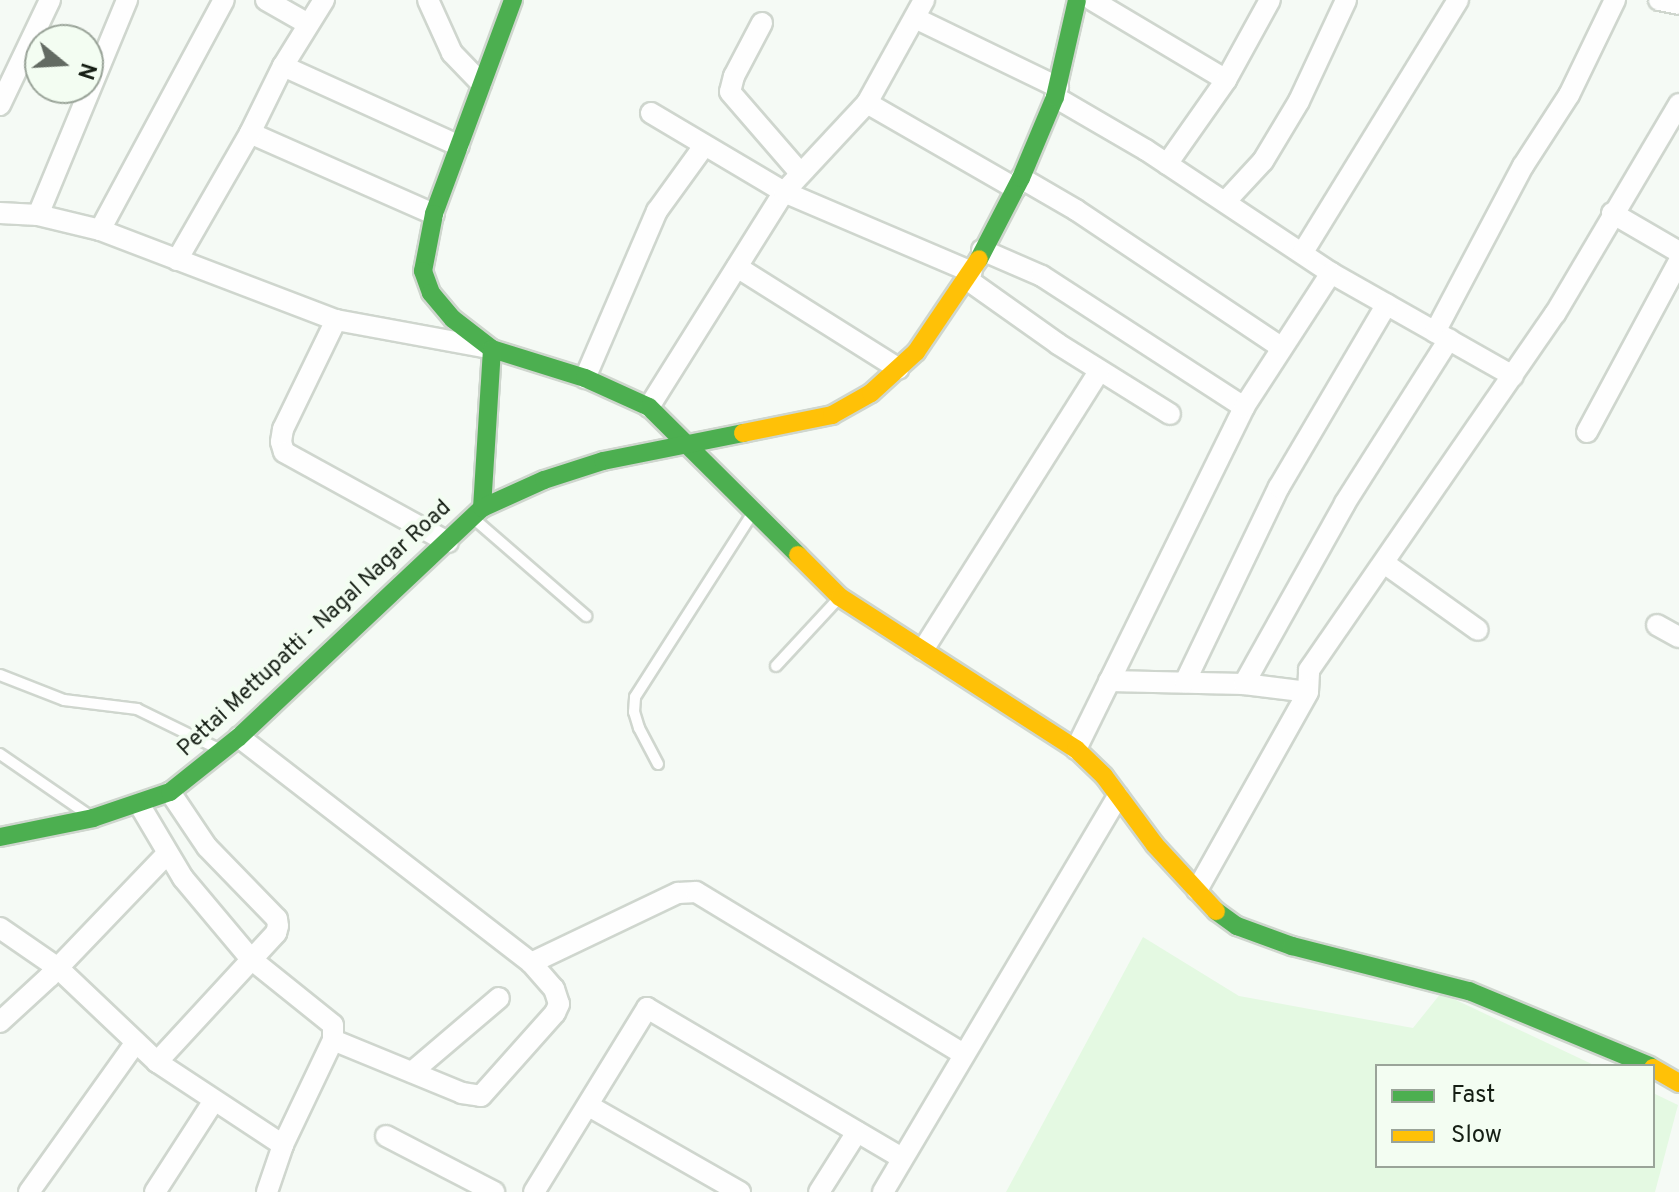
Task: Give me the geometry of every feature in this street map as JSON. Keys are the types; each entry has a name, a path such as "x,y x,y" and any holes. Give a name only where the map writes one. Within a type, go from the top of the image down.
{"main road":[{"path":"513,0 434,214 423,271 431,293 453,319 492,349 585,378 649,407 840,597 1076,749 1118,796 1155,845 1221,916 1237,926 1292,946 1482,996 1644,1064"},
{"name":"Pettai Mettupatti - Nagal Nagar Road","path":"0,837 93,818 170,792 232,744 418,565 448,542 476,512 559,475 687,443 832,415 871,393 916,352 970,276 1018,183 1056,92 1078,1"},
{"path":"476,512 492,349"},
{"path":"1655,1069 1679,1083"}],"street":[{"path":"0,105 50,0"},
{"path":"38,215 127,0"},
{"path":"100,230 224,0"},
{"path":"266,0 308,24"},
{"path":"177,260 250,133 283,66 324,0"},
{"path":"428,0 452,53 481,83"},
{"path":"1167,164 1226,80 1270,0"},
{"path":"1225,202 1263,161 1299,101 1346,0"},
{"path":"1303,252 1458,0"},
{"path":"1244,684 1442,336 1523,166 1569,95 1615,0"},
{"path":"1659,0 1679,4"},
{"path":"1078,1 1226,80"},
{"path":"649,407 784,192 867,103 919,9 1056,92 1331,273 1513,376"},
{"path":"762,23 734,76 730,92 801,174"},
{"path":"283,66 459,146"},
{"path":"867,103 1076,210 1281,347"},
{"path":"1197,890 1308,692 1309,670 1555,314 1679,104"},
{"path":"651,113 784,192 970,276 1099,372 1170,414"},
{"path":"250,133 434,214"},
{"path":"585,378 652,221 704,146"},
{"path":"0,213 38,215 100,230 336,320 492,349"},
{"path":"1612,213 1679,252"},
{"path":"982,250 1042,276 1244,407"},
{"path":"1587,432 1679,261"},
{"path":"737,267 899,369"},
{"path":"1076,749 1244,407 1331,273"},
{"path":"1185,682 1279,487 1387,304"},
{"path":"336,320 283,429 281,442 284,452 448,542"},
{"path":"923,650 1099,372"},
{"path":"1384,563 1478,630"},
{"path":"1657,625 1679,637"},
{"path":"1109,681 1244,684 1308,692"},
{"path":"232,744 531,963 554,989 559,1004 555,1013 489,1091 481,1096 471,1096 333,1040"},
{"path":"157,1062 276,933 277,919 219,861 170,792"},
{"path":"883,1192 1118,796"},
{"path":"139,804 166,855 251,959 333,1025 333,1040 283,1145 267,1192"},
{"path":"0,1022 58,968 166,855"},
{"path":"531,963 678,893 696,892 964,1054"},
{"path":"0,928 58,968 157,1062 213,1102 283,1145"},
{"path":"412,1072 499,998"},
{"path":"534,1192 647,1008 902,1158"},
{"path":"29,1192 136,1042"},
{"path":"155,1192 213,1102"},
{"path":"589,1106 740,1192"},
{"path":"819,1192 857,1132"},
{"path":"386,1136 494,1192"}],"lane":[{"path":"476,512 586,616"},
{"path":"658,764 639,728 634,712 635,697 753,513"},
{"path":"776,666 840,597"},
{"path":"0,675 64,700 137,709 232,744"},
{"path":"0,754 93,818"}],"green space":[{"path":"1143,937 1239,996 1413,1028 1441,993 1592,1064 1375,1064 1375,1168 1655,1168 1655,1094 1678,1105 1655,1192 1006,1192"}],"traffic: fast":[{"path":"513,0 434,214 423,271 431,293 453,319 492,349 585,378 649,407 798,555"},
{"path":"979,259 1021,178 1055,97 1077,0"},
{"path":"482,508 492,349"},
{"path":"0,837 93,818 170,792 239,737 482,508 544,480 603,461 743,433"},
{"path":"1216,911 1237,926 1292,946 1469,991 1645,1064"}],"traffic: slow":[{"path":"743,433 832,415 871,393 916,352 979,259"},
{"path":"798,555 840,597 1076,749 1104,776 1155,845 1216,911"},
{"path":"1655,1069 1679,1083"}]}
